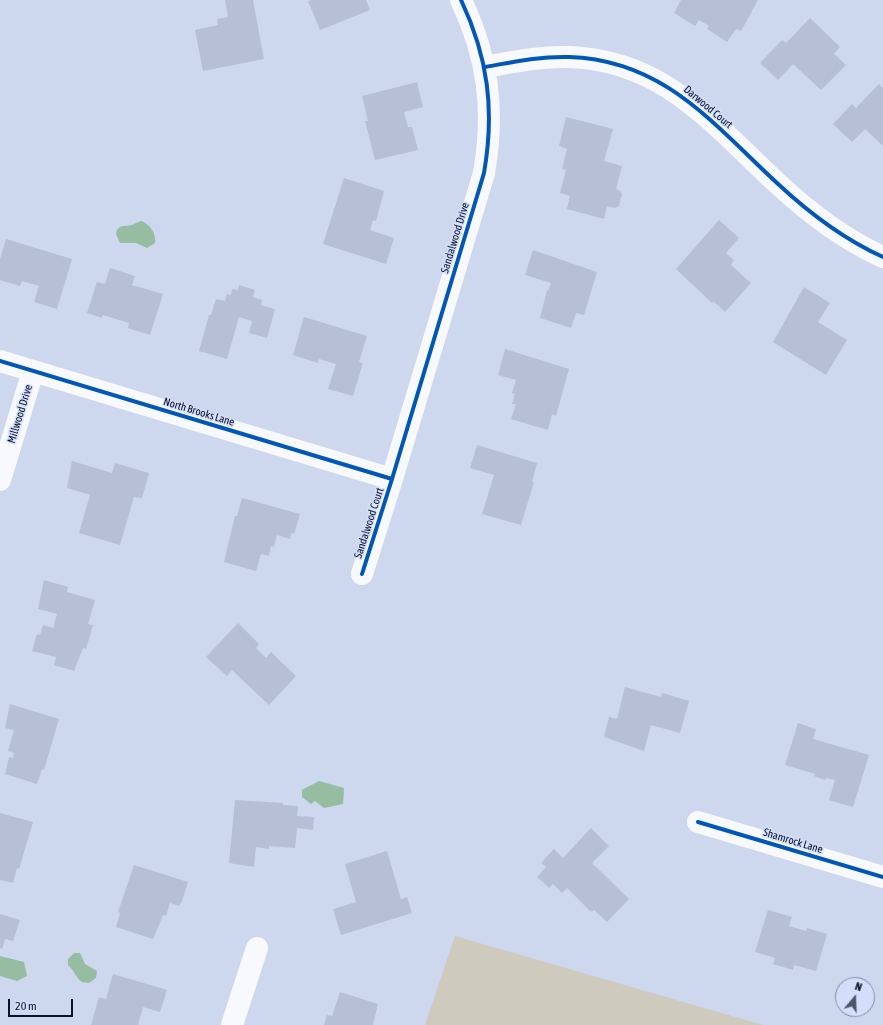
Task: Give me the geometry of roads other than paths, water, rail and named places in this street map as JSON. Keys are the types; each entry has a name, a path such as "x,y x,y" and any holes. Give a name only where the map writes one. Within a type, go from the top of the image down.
{"street":[{"name":"Sandalwood Drive","path":"392,479 484,173 488,150 490,118 485,68 474,27 461,0"},
{"name":"Darwood Court","path":"485,68 532,58 570,57 614,64 650,77 676,92 701,110 778,183 819,219 841,234 883,258"},
{"name":"North Brooks Lane","path":"0,361 392,479"},
{"name":"Millwood Drive","path":"0,480 33,371"},
{"name":"Sandalwood Court","path":"362,574 392,479"},
{"name":"Shamrock Lane","path":"698,822 883,877"},
{"path":"232,1025 257,948"}]}
